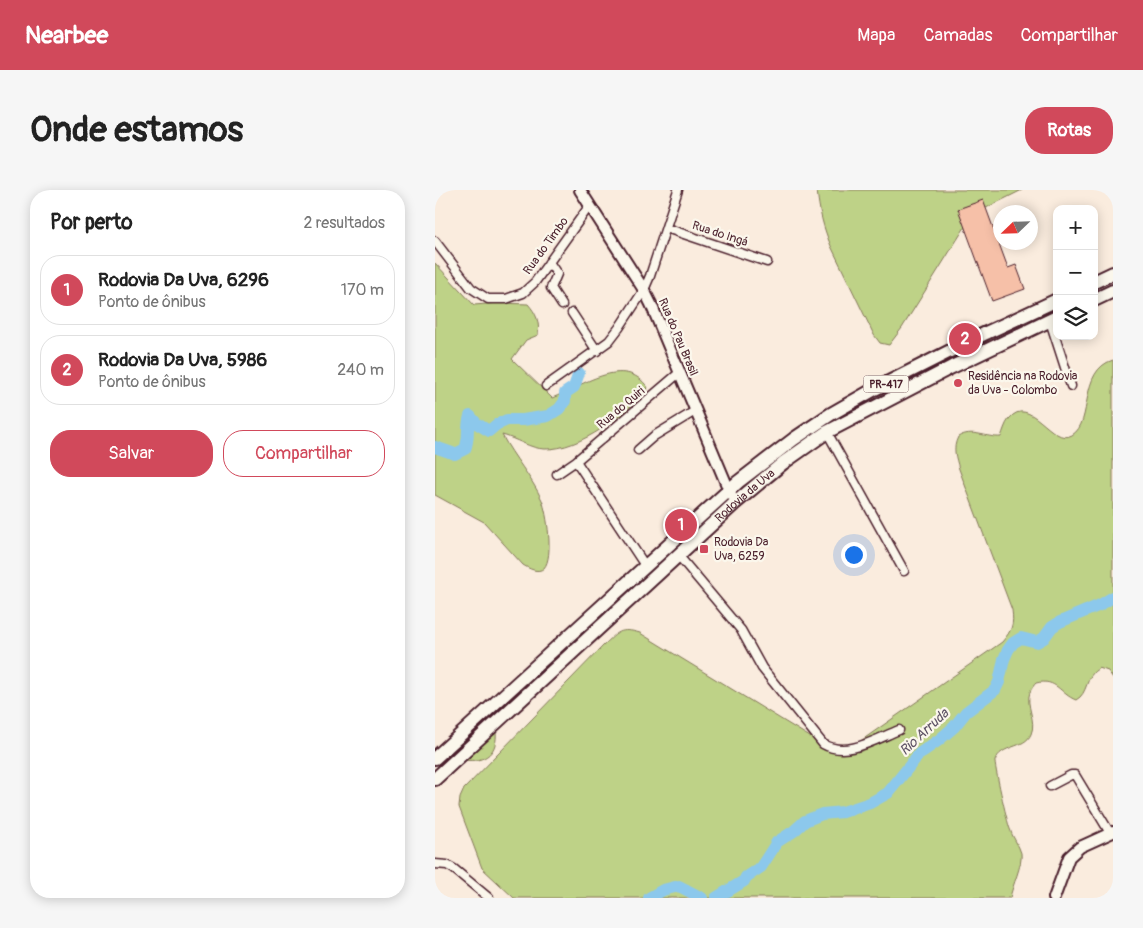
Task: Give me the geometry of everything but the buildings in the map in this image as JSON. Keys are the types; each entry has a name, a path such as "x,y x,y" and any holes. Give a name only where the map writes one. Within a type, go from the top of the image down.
{"main road":[{"path":"1098,280 1113,274"},
{"path":"1098,298 1113,291"},
{"name":"Rodovia da Uva","path":"435,758 760,464 845,406 986,333 1053,302"},
{"name":"Rodovia da Uva","path":"435,779 735,503 783,463 827,432 952,367 1053,319"}],"street":[{"name":"Rua do Pau Brasil","path":"580,190 644,290 735,503"},
{"path":"546,386 609,341 644,290 651,276 678,190"},
{"name":"Rua do Timbo","path":"435,241 471,288 488,299 506,300 523,293 535,282 590,205"},
{"name":"Rua do Ingá","path":"666,228 767,262"},
{"path":"549,262 557,274 551,288 562,305"},
{"path":"572,313 597,350"},
{"path":"1059,340 1071,386"},
{"name":"Rua do Quiri","path":"557,474 679,373"},
{"path":"639,450 655,436 695,411"},
{"path":"827,432 904,571"},
{"path":"576,460 646,567"},
{"path":"678,555 741,630 762,668 823,744 830,748 843,750 854,748 899,730"},
{"path":"1049,786 1071,775 1075,775 1111,832 1080,847 1069,857 1054,898"},
{"path":"435,864 447,865 454,869 489,898"}],"green space":[{"path":"817,190 1022,190 986,208 965,227 902,328 889,345 880,343 874,335 831,246 822,218"},
{"path":"435,263 474,305 499,303 528,304 537,318 538,335 526,340 512,359 552,398 589,381 615,373 627,373 638,378 648,388 628,409 602,429 573,444 559,448 540,449 502,435 533,483 544,506 549,555 542,570 533,570 523,565 484,522 435,495"},
{"path":"1113,360 1113,678 1108,671 1099,668 1091,676 1083,693 1076,700 1054,685 1043,682 1036,683 1029,697 1033,724 1031,734 1024,742 1002,752 995,761 1008,824 1021,853 1010,898 514,898 482,868 459,807 464,789 603,646 620,632 640,633 828,748 852,747 1002,642 1011,627 1013,620 1012,610 959,469 955,453 956,441 958,437 969,433 1001,437 1009,419 1017,413 1025,412 1057,434 1064,437 1072,435 1079,428 1083,419 1090,385 1095,375 1102,366"},
{"path":"496,731 495,745 489,754 479,760 464,760"}],"waterway":[{"path":"435,447 455,454 465,449 470,416 476,423 489,431 507,420 523,420 548,416 559,409 565,401 565,393 574,387 579,373"},
{"name":"Rio Arruda","path":"716,898 744,881 746,877 761,867 777,842 805,821 822,814 843,812 870,803 888,793 919,754 939,740 954,727 966,712 995,690 999,682 1004,659 1013,643 1021,638 1037,642 1044,638 1052,627 1060,622 1100,605 1113,597"},
{"name":"Rio Arruda","path":"649,898 663,890 679,886 702,898"}],"place":[{"name":"Rodovia Da Uva, 5986","path":"965,339"},
{"name":"Residência na Rodovia da Uva - Colombo","path":"958,383"},
{"name":"Rodovia Da Uva, 6296","path":"681,525"},
{"name":"Rodovia Da Uva, 6259","path":"704,549"}]}
